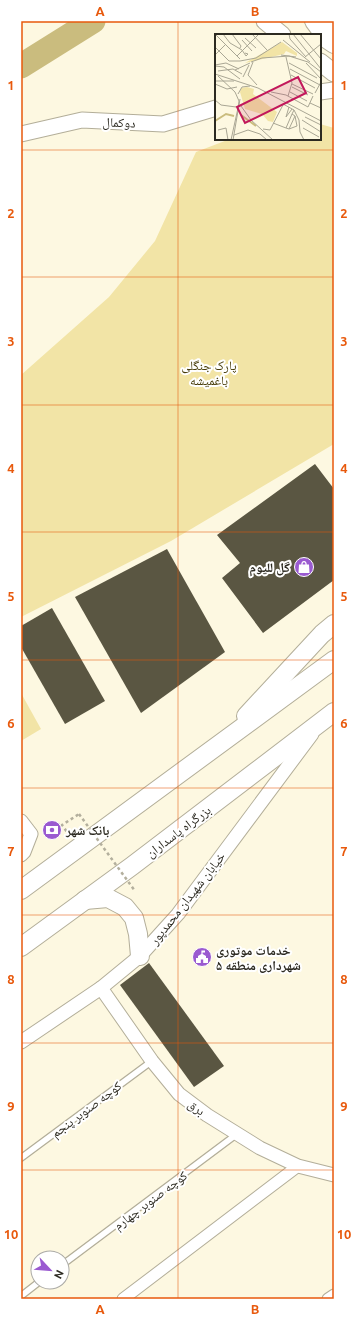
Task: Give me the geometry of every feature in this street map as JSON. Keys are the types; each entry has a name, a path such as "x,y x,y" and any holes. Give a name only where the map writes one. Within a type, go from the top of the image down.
{"highway":[{"path":"314,21 328,40 334,44"},
{"path":"214,750 322,634 334,624"},
{"path":"21,890 214,750 334,660"},
{"name":"بزرگراه پاسداران","path":"21,947 328,717"},
{"path":"85,900 108,898 126,907 134,918 138,934 140,956"}],"main road":[{"path":"265,21 281,34"},
{"path":"326,21 334,27"},
{"path":"321,63 334,73"},
{"path":"321,92 334,90"},
{"name":"دوکمال","path":"21,134 82,120 163,124 215,108"}],"street":[{"name":"خیابان شهیدان محمدپور","path":"21,1042 101,988 140,956 178,914 328,717"},
{"path":"21,821 31,834 22,851"},
{"name":"برق","path":"101,988 152,1061 179,1094 207,1115 260,1148 298,1166 334,1175"},
{"path":"123,1299 298,1166"},
{"path":"328,1299 334,1295"}],"lane":[{"name":"کوچه صنوبر پنجم","path":"21,1158 152,1061"},
{"name":"کوچه صنوبر چهارم","path":"70,1259 237,1134"},
{"path":"21,1296 30,1289"}],"path":[{"path":"62,825 79,814 134,891"}],"green space":[{"name":"پارک جنگلی باغمیشه","path":"321,124 334,128 334,444 171,541 21,617 21,375 109,297 155,241 196,152 227,140 321,140"},
{"path":"21,693 41,729 21,741"}],"building":[{"path":"315,464 334,489 334,580 263,633 222,578 240,563 217,535"},
{"path":"167,549 225,652 141,713 75,597"},
{"path":"52,608 105,701 65,724 21,647 21,626"},
{"path":"149,963 224,1066 194,1087 120,985"}],"waterway":[{"path":"21,66 93,21"}],"place":[{"name":"گل للیوم","path":"304,567"},
{"name":"بانک شهر","path":"52,830"},
{"name":"خدمات موتوری شهرداری منطقه ۵","path":"202,957"}]}
